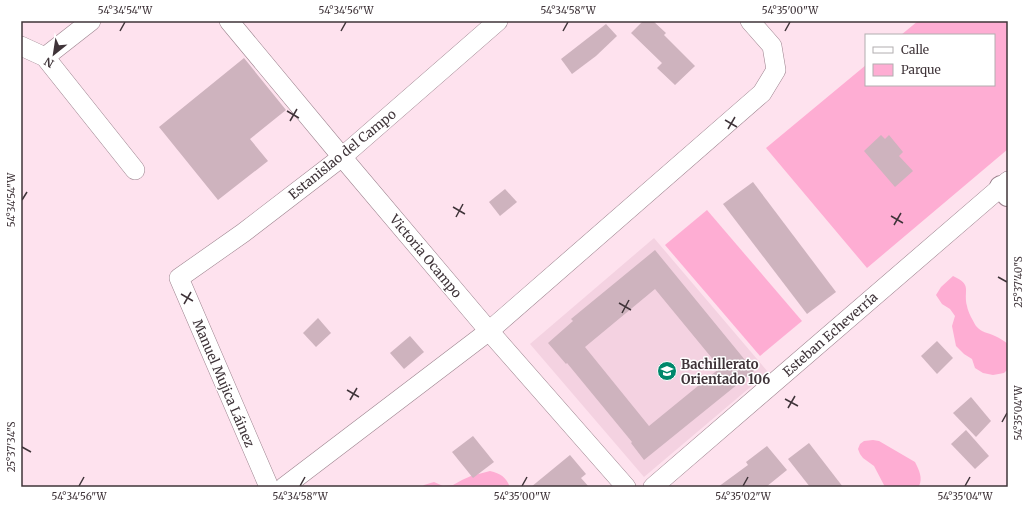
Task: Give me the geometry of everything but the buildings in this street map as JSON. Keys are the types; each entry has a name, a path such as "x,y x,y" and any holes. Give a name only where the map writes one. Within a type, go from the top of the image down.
{"street":[{"path":"45,57 91,21"},
{"name":"Victoria Ocampo","path":"229,21 489,331 626,487"},
{"path":"284,487 489,331 762,93 776,70 772,46 750,21"},
{"name":"Estanislao del Campo","path":"179,278 243,233 342,157 495,22"},
{"path":"21,46 45,57 135,170"},
{"name":"Esteban Echeverría","path":"653,487 1006,188"},
{"name":"Manuel Mujica Láinez","path":"179,278 269,487"}],"shaded area":[{"path":"654,238 768,372 644,477 530,344"}],"green space":[{"path":"918,21 1008,21 1008,149 867,268 766,148 865,66 865,86 995,86 995,34 902,34"},
{"path":"707,210 802,321 760,356 665,245"},
{"path":"953,276 965,285 968,308 976,326 1008,344 1008,369 1004,373 993,375 983,373 975,368 972,359 956,346 952,326 955,316 950,309 942,304 936,295 941,287"},
{"path":"864,441 879,441 915,462 921,477 919,486 885,487 874,466 863,458 858,449 860,444"},
{"path":"490,471 502,476 510,487 422,487 434,482 443,486 453,485 471,476"}],"place":[{"name":"Bachillerato Orientado 106","path":"667,371"}]}
